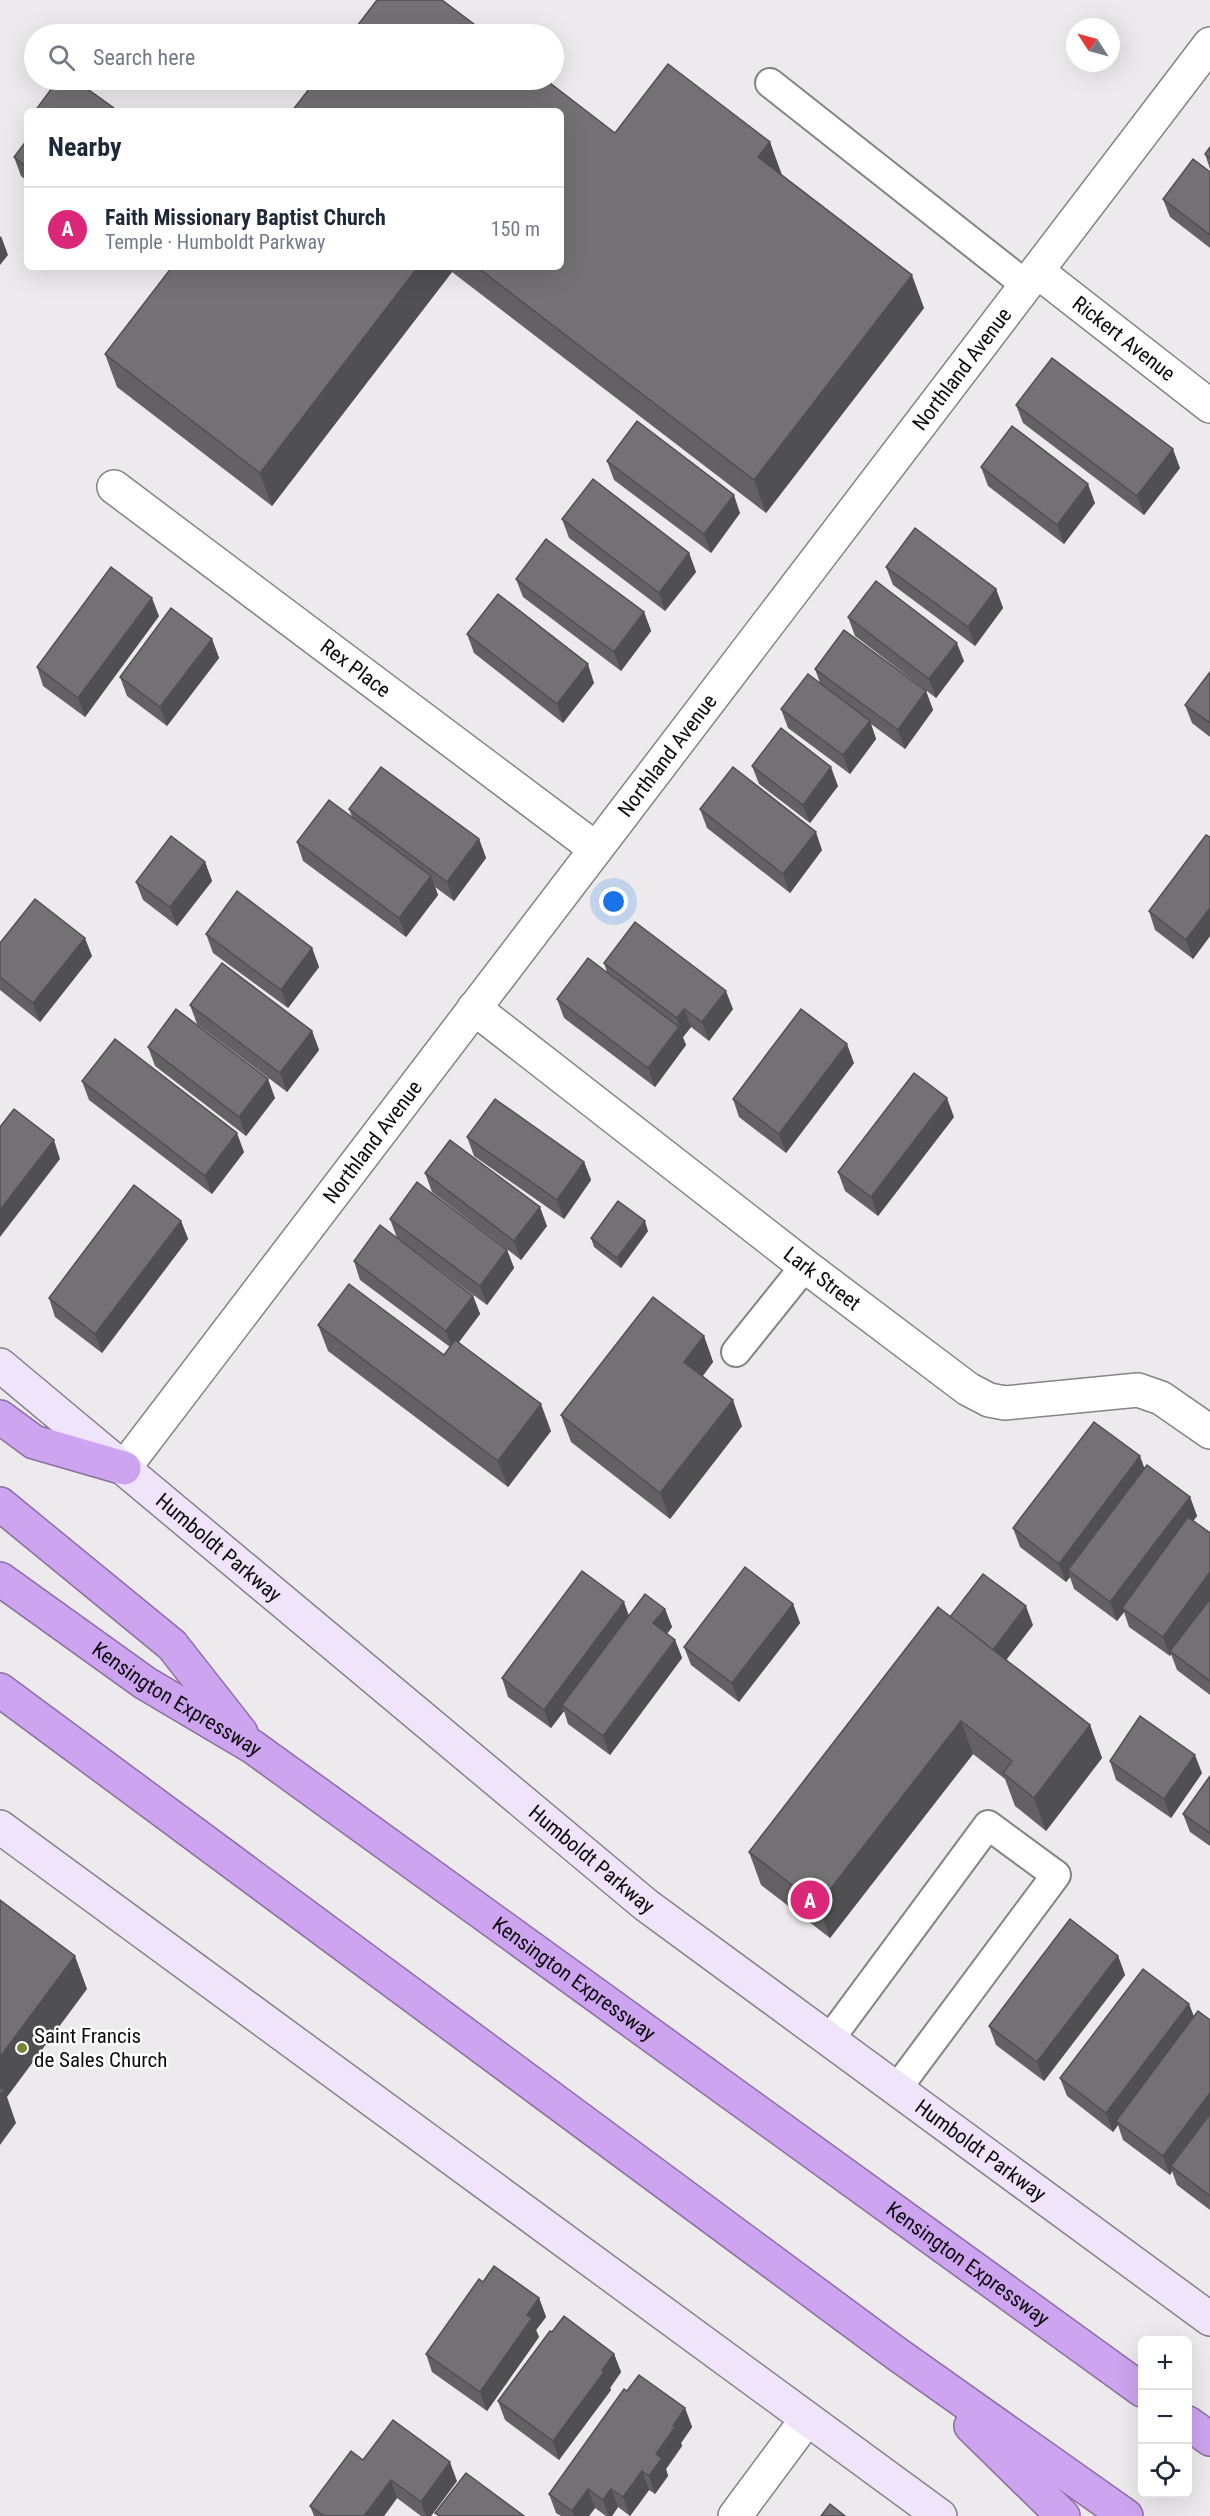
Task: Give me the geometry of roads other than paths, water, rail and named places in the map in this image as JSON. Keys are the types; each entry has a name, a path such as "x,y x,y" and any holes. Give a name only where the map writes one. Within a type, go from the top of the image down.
{"highway":[{"path":"0,1417 34,1442 124,1468"},
{"path":"0,1504 172,1645 253,1747"},
{"name":"Kensington Expressway","path":"0,1579 145,1683 253,1747 1138,2386"},
{"path":"0,1690 897,2354 1126,2516"},
{"path":"897,2354 1063,2516"},
{"path":"1192,2426 1210,2439"}],"street":[{"name":"Northland Avenue","path":"124,1468 1210,44"},
{"name":"Rickert Avenue","path":"1032,278 1210,406"},
{"name":"Rex Place","path":"114,487 596,849"},
{"name":"Lark Street","path":"474,1008 968,1389 989,1400 1005,1402 1138,1390 1161,1398 1210,1432"},
{"name":"Humboldt Parkway","path":"0,1365 646,1905 1210,2319"},
{"path":"0,1827 940,2516"},
{"path":"735,2516 807,2419"}],"lane":[{"path":"770,83 1032,278"},
{"path":"736,1352 806,1266"},
{"path":"829,2040 988,1825 1056,1875 896,2090"}],"place":[{"name":"Faith Missionary Baptist Church","path":"810,1900"},
{"name":"Saint Francis de Sales Church","path":"22,2048"}]}
